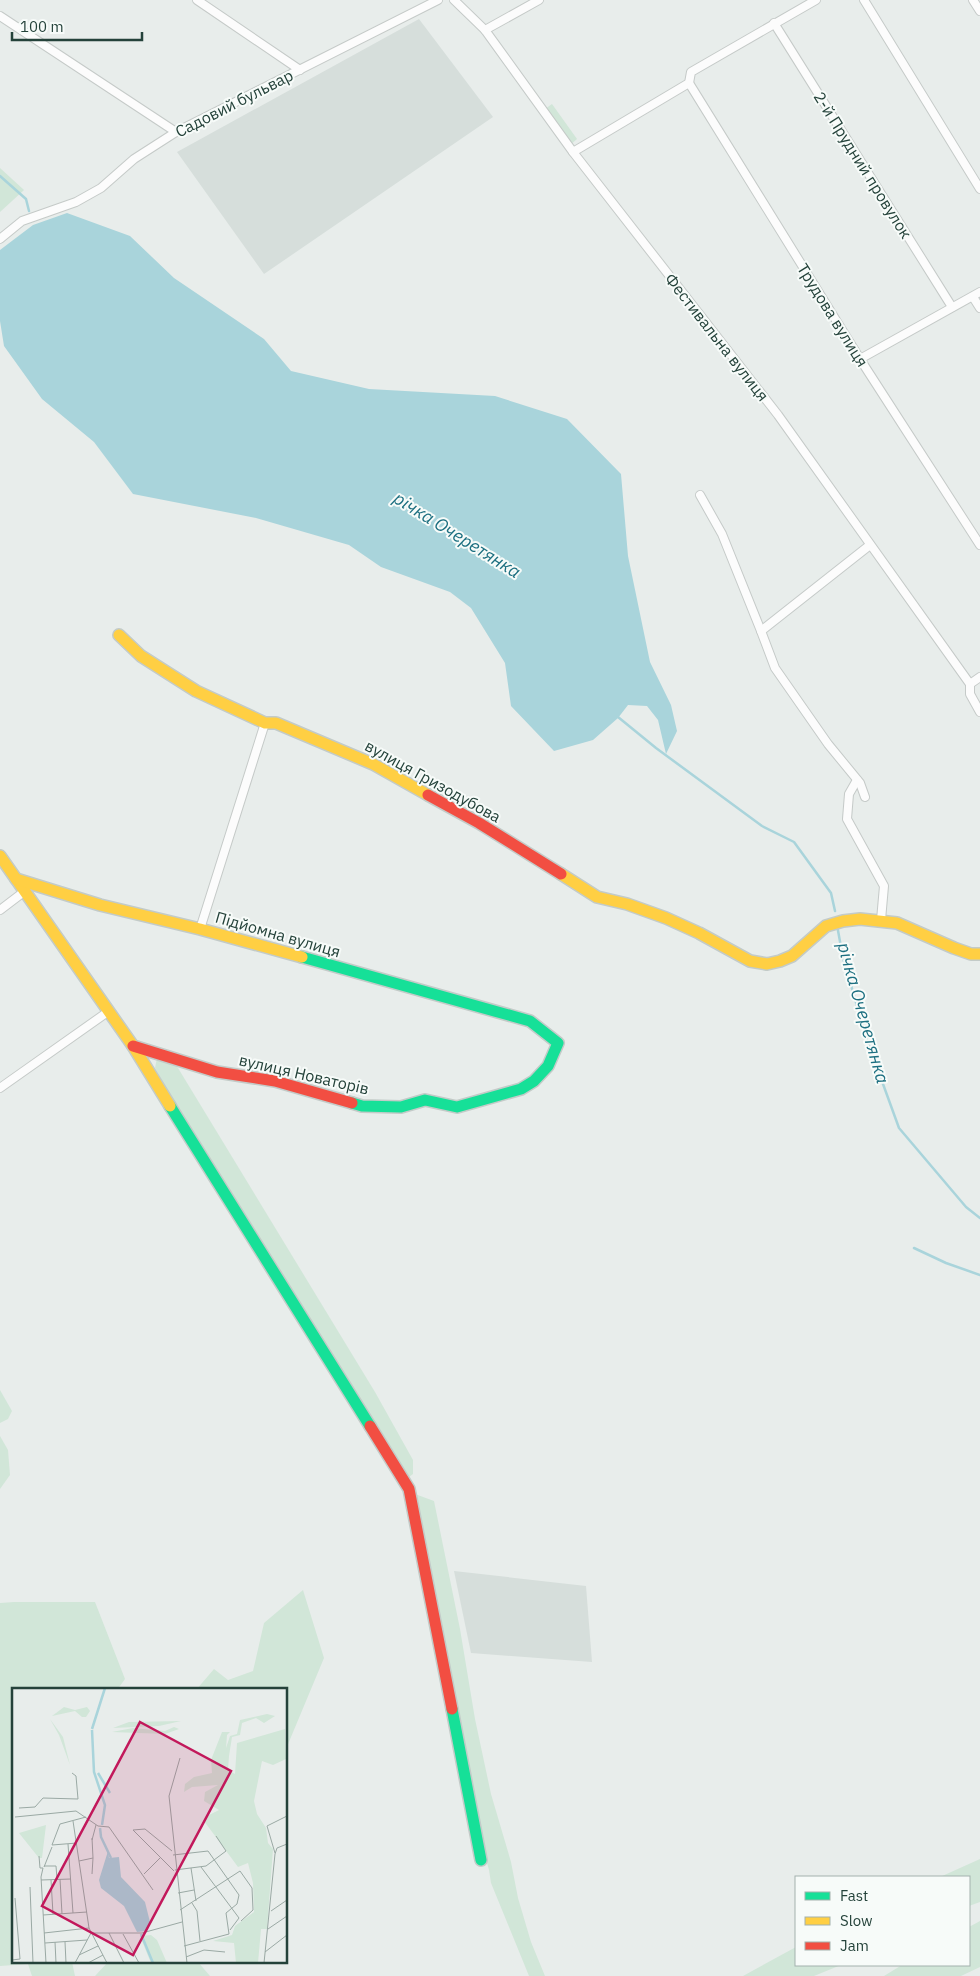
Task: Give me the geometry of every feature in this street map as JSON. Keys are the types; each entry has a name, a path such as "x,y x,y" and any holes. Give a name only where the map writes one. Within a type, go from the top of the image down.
{"street":[{"path":"197,0 300,70"},
{"name":"Садовий бульвар","path":"0,239 22,221 37,214 76,202 101,188 134,159 176,132 438,0"},
{"name":"Фестивальна вулиця","path":"454,0 485,30 573,152 778,415 970,684 970,694 980,712"},
{"path":"485,30 539,0"},
{"path":"573,152 689,83 691,72 816,0"},
{"path":"864,0 980,189"},
{"path":"973,0 980,11"},
{"path":"0,16 176,132"},
{"name":"2-й Прудний провулок","path":"774,23 952,307"},
{"name":"Трудова вулиця","path":"689,83 860,359 980,544"},
{"path":"860,359 977,295 980,308"},
{"path":"700,495 722,534 775,668 828,744 858,780 865,797"},
{"path":"761,631 870,545"},
{"name":"вулиця Гризодубова","path":"118,635 141,656 196,691 265,723 276,723 373,764 479,823 597,897 633,906 666,918 699,933 735,954 759,963 780,961 792,956 826,926 842,921 881,920 897,924 971,954 980,954"},
{"path":"970,684 980,677"},
{"path":"200,929 265,723"},
{"path":"858,780 849,794 846,819 884,886 881,920"},
{"path":"0,856 133,1046 409,1489 481,1860"},
{"name":"Підйомна вулиця","path":"16,879 100,905 200,929 530,1021"},
{"path":"0,910 25,891"},
{"path":"0,1088 109,1011"},
{"name":"вулиця Новаторів","path":"133,1046 217,1072 275,1080 362,1106 401,1107 425,1100 457,1106 521,1089 534,1082 548,1066 558,1043 530,1021"}],"shaded area":[{"path":"419,19 493,117 264,274 177,152"},
{"path":"454,1571 586,1586 592,1662 471,1653"}],"green space":[{"path":"552,104 577,139 570,145 545,109"},
{"path":"0,168 24,190 0,212"},
{"path":"157,1058 170,1059 178,1068 375,1392 413,1460 413,1474 409,1477 399,1469 166,1088 155,1068"},
{"path":"0,1390 12,1411 8,1419 0,1423"},
{"path":"0,1436 8,1450 10,1475 0,1489"},
{"path":"415,1494 434,1501 491,1794 511,1862 518,1898 531,1942 545,1976 529,1976 491,1883 478,1833"},
{"path":"303,1590 324,1658 288,1744 288,1688 198,1688 214,1669 228,1680 253,1671 264,1623"},
{"path":"95,1602 125,1679 118,1688 12,1688 12,1964 28,1964 0,1966 0,1603"},
{"path":"980,1859 980,1902 970,1906 970,1876 942,1876"},
{"path":"980,1921 980,1967 961,1976 884,1976 900,1966 970,1966 970,1926"},
{"path":"795,1948 795,1966 839,1966 814,1976 743,1976"},
{"path":"28,1964 72,1964 75,1976 32,1976"},
{"path":"106,1964 200,1964 210,1976 95,1976"}],"water":[{"path":"67,213 130,236 174,278 264,339 291,371 369,389 495,396 567,419 621,474 628,556 650,662 671,705 677,731 666,754 658,720 647,706 628,705 618,718 593,740 554,751 511,706 505,663 471,608 450,592 381,567 349,545 256,518 133,494 94,442 42,399 4,346 0,321 0,250 33,225"}],"waterway":[{"name":"річка Очеретянка","path":"0,176 26,199 29,211"},
{"name":"річка Очеретянка","path":"618,717 656,748 762,826 794,842 831,893 835,911"},
{"name":"річка Очеретянка","path":"837,925 843,958 867,1040 899,1128 966,1207 980,1218"},
{"path":"914,1248 946,1263 980,1275"}],"traffic: fast":[{"path":"302,957 530,1021 558,1043 548,1066 534,1081 521,1089 457,1107 425,1100 401,1107 362,1106 352,1103"},
{"path":"170,1106 370,1426"},
{"path":"452,1709 481,1860"}],"traffic: slow":[{"path":"119,635 141,656 196,691 265,723 276,723 373,764 428,795"},
{"path":"0,856 133,1046 170,1106"},
{"path":"561,874 597,897 627,904 666,918 699,933 750,961 767,964 780,961 792,956 826,926 860,919 897,923 954,948 971,954 980,954"},
{"path":"16,879 100,905 200,929 302,957"}],"traffic: jam":[{"path":"428,795 479,823 561,874"},
{"path":"133,1046 217,1072 275,1081 352,1103"},
{"path":"370,1426 409,1489 452,1709"}]}
